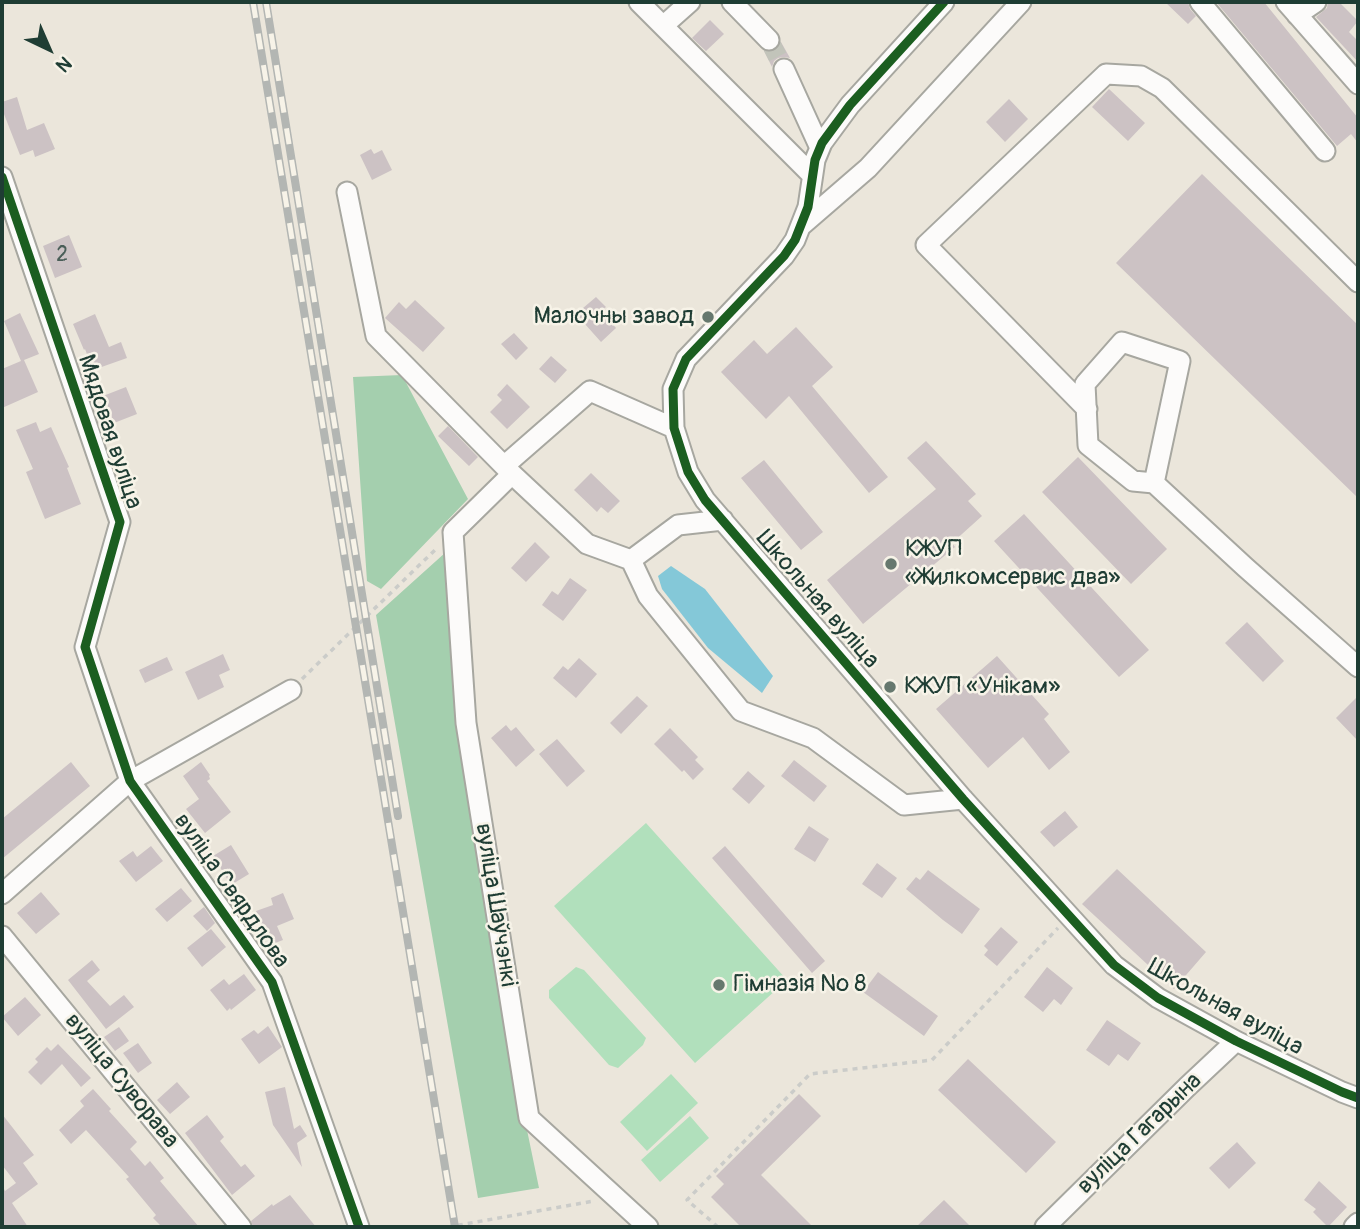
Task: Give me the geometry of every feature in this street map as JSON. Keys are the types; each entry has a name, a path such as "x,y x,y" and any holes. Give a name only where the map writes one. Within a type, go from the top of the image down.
{"street":[{"path":"639,2 812,175"},
{"path":"663,26 690,2"},
{"path":"732,2 769,40"},
{"name":"Школьная вуліца","path":"944,2 850,105 822,143 812,175 808,207 802,225 784,256 686,359 673,389 674,428 688,472 705,500 963,799 1114,965 1158,998 1236,1041 1350,1095"},
{"path":"802,225 867,168 1021,2"},
{"path":"1200,2 1325,151"},
{"path":"1316,2 1291,8 1358,84"},
{"path":"784,69 820,148"},
{"path":"1087,409 926,245 1106,74 1141,76 1162,88 1358,282"},
{"name":"Мядовая вуліца","path":"2,177 120,522 85,647 131,781"},
{"path":"347,192 376,336 508,470 587,544 631,560 648,596 741,711 813,738 904,805 963,799"},
{"path":"1154,483 1180,360 1122,342 1085,384 1088,445 1133,481 1154,483 1358,667"},
{"path":"453,532 508,470 590,391 674,428"},
{"path":"631,560 678,525 723,520"},
{"name":"вуліца Шаўчэнкі","path":"453,532 466,723 529,1118 648,1227"},
{"path":"2,894 131,781 291,690"},
{"name":"вуліца Свярдлова","path":"131,781 272,982 359,1227"},
{"name":"вуліца Суворава","path":"2,936 241,1227"},
{"name":"вуліца Гагарына","path":"1045,1227 1236,1041"},
{"path":"1350,1095 1358,1116"},
{"path":"1354,1227 1358,1223"}],"path":[{"path":"291,690 453,532"},
{"path":"718,1227 687,1200 810,1074 932,1060 1069,916"},
{"path":"448,1227 615,1197"}],"green space":[{"path":"402,375 468,499 381,589 367,581 353,377"},
{"path":"446,552 527,1130 539,1188 478,1198 376,615"},
{"path":"646,823 787,980 695,1063 554,906"},
{"path":"576,967 584,970 646,1038 643,1045 618,1068 609,1065 549,998 549,990"},
{"path":"671,1074 698,1103 647,1151 620,1122"},
{"path":"690,1116 709,1138 660,1182 641,1160"}],"water":[{"path":"671,566 705,589 773,676 762,693 708,648 662,589 658,576"}],"building":[{"path":"1165,2 1188,2 1196,16 1188,24"},
{"path":"1216,2 1264,2 1358,118 1358,143 1351,134 1337,146"},
{"path":"1328,2 1339,2 1358,21 1349,32 1358,41 1358,62 1316,17 1327,8"},
{"path":"710,20 724,34 706,51 692,38"},
{"path":"781,42 790,58 778,58 772,67 764,51 773,52"},
{"path":"1109,89 1145,123 1128,141 1092,107"},
{"path":"17,97 27,130 44,123 55,149 35,157 33,150 20,155 2,109 2,102"},
{"path":"1009,99 1028,119 1005,142 986,122"},
{"path":"371,149 374,154 382,150 392,170 372,180 360,155"},
{"path":"1202,174 1358,325 1358,498 1116,263"},
{"path":"69,235 82,267 55,278 43,246"},
{"path":"596,297 606,307 601,311 616,328 601,342 576,314"},
{"path":"415,300 445,328 423,352 385,318 399,302 406,309"},
{"path":"20,313 39,354 24,360 38,392 2,408 2,369 21,361 4,321"},
{"path":"95,314 109,347 121,342 127,358 93,370 73,324"},
{"path":"796,327 833,367 812,386 888,477 869,493 789,396 766,419 721,372 754,340 767,354"},
{"path":"514,333 528,348 516,360 501,344"},
{"path":"551,356 567,370 555,383 539,369"},
{"path":"507,384 530,407 507,429 490,412 502,400 497,395"},
{"path":"126,387 137,414 114,423 103,396"},
{"path":"36,422 40,432 51,427 69,467 67,468 81,504 45,519 26,472 33,469 16,430"},
{"path":"448,426 478,457 469,466 438,436"},
{"name":"КЖУП «Жилкомсервис два»","path":"926,441 976,494 968,501 982,516 952,543 955,547 863,624 827,580 936,489 907,458"},
{"path":"1078,457 1167,549 1131,584 1042,492"},
{"path":"764,460 823,532 801,550 741,478"},
{"path":"591,473 620,501 608,513 601,507 597,512 574,490"},
{"path":"1024,514 1149,650 1119,677 994,541"},
{"path":"535,542 550,557 526,582 511,568"},
{"path":"570,578 587,590 563,621 542,605 552,591 558,595"},
{"path":"1247,622 1284,661 1263,682 1225,643"},
{"path":"223,654 230,670 219,675 224,687 198,700 185,672"},
{"path":"997,656 1049,714 1044,719 1070,752 1049,770 1023,737 988,768 936,709"},
{"path":"167,657 173,670 145,683 139,670"},
{"path":"579,658 597,674 576,698 553,678 563,666 568,670"},
{"path":"637,696 648,706 621,734 610,723"},
{"path":"1358,696 1358,741 1336,718"},
{"path":"506,725 511,731 516,727 535,750 516,767 491,738"},
{"path":"670,728 698,757 695,760 704,769 693,780 654,744"},
{"path":"557,739 585,771 567,787 539,754"},
{"path":"794,760 827,786 814,802 781,776"},
{"path":"71,762 90,786 2,859 2,819"},
{"path":"201,762 210,775 207,781 231,812 205,833 186,809 199,799 183,776"},
{"path":"748,771 765,786 749,804 732,789"},
{"path":"1065,811 1078,827 1054,847 1040,832"},
{"path":"809,826 829,839 815,862 794,849"},
{"path":"231,845 249,874 231,885 213,856"},
{"path":"151,846 163,861 136,882 119,861 133,851 137,857"},
{"path":"725,846 825,961 812,973 712,858"},
{"path":"877,863 897,878 882,898 862,884"},
{"path":"1117,869 1206,952 1174,989 1082,904"},
{"path":"928,870 980,909 962,934 906,889 916,877 920,880"},
{"path":"181,888 192,901 167,922 155,909"},
{"path":"41,892 60,914 36,934 17,913"},
{"path":"283,893 294,919 277,926 283,940 270,945 256,911 273,905 271,898"},
{"path":"204,907 215,923 207,931 193,916"},
{"path":"1001,927 1018,942 997,966 984,955 988,950 984,946"},
{"path":"211,929 226,947 202,967 187,948"},
{"path":"92,960 100,970 87,981 110,1006 124,995 134,1007 106,1029 68,980"},
{"path":"1047,967 1073,988 1061,1005 1054,999 1043,1012 1024,997"},
{"path":"878,972 938,1016 924,1036 863,992"},
{"path":"244,974 256,990 227,1011 210,990 224,979 229,985"},
{"path":"25,997 41,1015 18,1036 2,1017"},
{"path":"1107,1020 1141,1043 1128,1061 1118,1054 1109,1066 1086,1050"},
{"path":"268,1026 282,1047 259,1064 241,1039 254,1030 258,1034"},
{"path":"119,1027 129,1041 115,1051 104,1037"},
{"path":"138,1043 152,1063 138,1073 123,1053"},
{"path":"58,1044 91,1078 81,1087 62,1064 41,1085 28,1072 38,1062 35,1059 47,1047 51,1051"},
{"path":"968,1059 1056,1142 1026,1173 938,1090"},
{"path":"177,1082 190,1097 170,1114 157,1100"},
{"path":"285,1087 294,1129 300,1125 307,1136 297,1143 302,1167 273,1125 265,1092"},
{"path":"93,1089 137,1142 130,1149 145,1166 150,1161 164,1178 160,1181 199,1227 162,1227 153,1218 156,1215 126,1179 129,1177 86,1130 71,1144 59,1130 84,1106 80,1101"},
{"path":"799,1094 821,1116 761,1175 813,1227 741,1227 711,1197 724,1184 716,1176"},
{"path":"2,1114 34,1155 23,1163 38,1184 12,1203 28,1227 2,1227 2,1185 5,1191 16,1183 2,1165"},
{"path":"207,1115 224,1137 220,1141 241,1167 245,1164 255,1176 232,1195 185,1133"},
{"path":"1237,1142 1256,1163 1229,1189 1209,1168"},
{"path":"1319,1181 1347,1207 1328,1227 1313,1212 1316,1209 1304,1200"},
{"path":"290,1195 316,1227 253,1227 251,1221 272,1204 273,1206"},
{"path":"944,1200 971,1227 916,1227"}],"tunnel":[{"path":"769,40 784,69"}],"railway":[{"path":"253,2 455,1227"},
{"path":"266,2 398,816"}],"cycle path":[{"path":"944,2 850,105 822,143 815,160 808,207 795,240 784,256 686,359 673,389 674,428 688,472 705,500 963,799 1114,965 1158,998 1236,1041 1358,1098"},
{"path":"2,177 120,522 85,647 130,781 272,982 359,1227"}],"place":[{"name":"Малочны завод","path":"708,317"},
{"name":"КЖУП «Жилкомсервис два»","path":"891,564"},
{"name":"КЖУП «Унікам»","path":"890,687"},
{"name":"Гімназія № 8","path":"719,985"}]}
